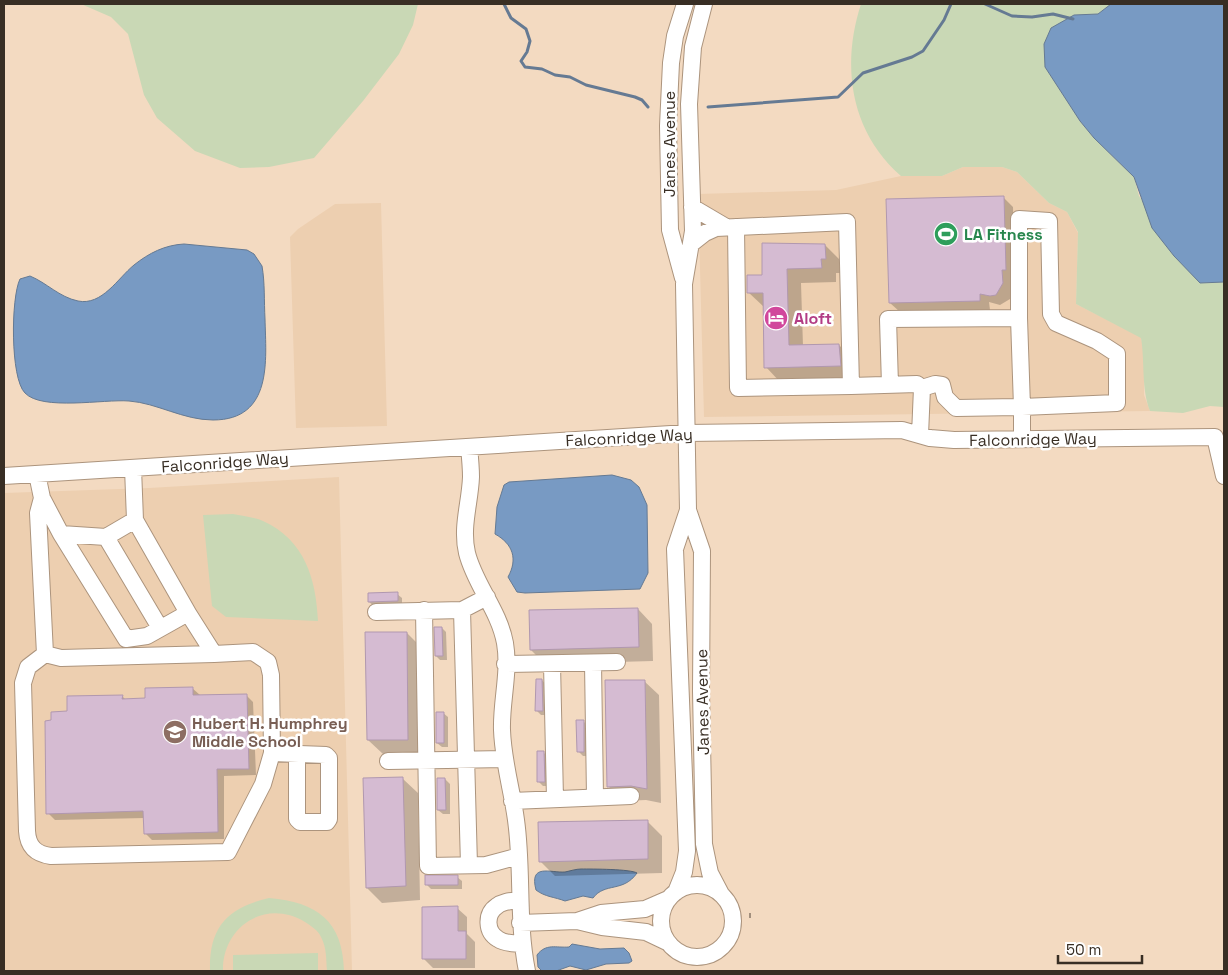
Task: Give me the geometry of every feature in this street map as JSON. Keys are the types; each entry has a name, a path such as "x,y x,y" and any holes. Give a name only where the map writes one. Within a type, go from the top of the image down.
{"street":[{"name":"Janes Avenue","path":"684,284 670,230 668,126 671,63 675,36 685,4"},
{"name":"Janes Avenue","path":"688,510 675,549 687,851 684,872 672,896 662,910 661,921 662,932 667,942 688,964 705,964 726,942 732,930 733,917 729,905 710,872 704,844 701,691 702,551 688,510 684,284 691,244 690,76 693,47 704,4"},
{"path":"692,207 731,227"},
{"path":"922,388 935,384 942,385 945,397 956,408 1022,407 1117,403 1117,354 1097,341 1056,323 1052,314 1049,221 1019,219 1018,318 1022,407 1022,439"},
{"path":"691,244 705,233 731,227 847,222 850,386"},
{"path":"731,227 738,388 917,384 922,388"},
{"path":"890,385 888,319 1018,318"},
{"path":"920,435 922,388"},
{"name":"Falconridge Way","path":"4,476 687,433 902,430 920,435 954,440 1215,437 1224,476"},
{"path":"469,447 471,476 464,522 467,552 476,580 497,616 505,644 501,716 505,759 516,820 519,856 521,944 527,971"},
{"path":"133,468 135,520 188,613 214,654"},
{"path":"37,474 42,498 61,534 126,638 137,638 188,613"},
{"path":"42,498 38,513 45,654"},
{"path":"61,534 106,537 135,520"},
{"path":"106,537 160,628"},
{"path":"376,612 462,610 486,598"},
{"path":"424,610 428,866 486,865 519,856"},
{"path":"462,610 469,865"},
{"path":"254,652 268,662 271,674 272,754 263,784 228,852 51,856 39,854 32,848 28,837 23,683 28,667 45,654 61,658 254,652"},
{"path":"505,664 617,662"},
{"path":"593,663 594,797"},
{"path":"552,664 555,799"},
{"path":"272,754 297,754"},
{"path":"388,761 505,759"},
{"path":"512,801 631,796"},
{"path":"577,921 601,913 646,910 687,886 699,885 711,888 721,894"},
{"path":"520,900 497,906 492,910 488,924 490,930 500,940 521,944"},
{"path":"520,923 577,921 602,927 646,932 667,942"}],"path":[{"path":"750,913 750,920"}],"shaded area":[{"path":"963,167 1002,167 1017,172 1049,203 1067,212 1078,233 1076,304 1141,337 1144,354 1144,395 1150,411 704,417 698,194 836,190 901,176 942,176"},
{"path":"381,203 387,426 296,428 290,237 298,229 335,204"},
{"name":"Hubert H. Humphrey Middle School","path":"339,477 352,971 4,971 4,493 149,488"}],"green space":[{"path":"81,4 418,4 413,25 399,54 363,101 314,158 269,167 240,168 195,151 157,118 144,95 128,34 111,17"},
{"path":"861,4 1111,4 1098,14 1074,15 1045,67 1080,121 1094,138 1134,177 1139,196 1200,283 1224,282 1224,407 1210,406 1183,413 1150,411 1145,393 1141,338 1076,304 1078,232 1067,212 1049,203 1017,172 1002,167 963,167 942,176 901,176 884,158 870,139 854,96 851,74 852,51 855,27"},
{"path":"233,514 263,521 277,529 298,550 306,562 311,576 318,621 226,617 212,606 203,515"},
{"path":"269,898 301,904 324,917 339,939 344,971 327,971 323,941 314,928 290,915 275,913 261,915 249,921 238,930 230,941 225,955 223,971 210,971 213,942 223,922 242,907"},
{"path":"318,953 318,971 233,971 233,955"}],"water":[{"path":"1111,4 1224,4 1224,282 1200,283 1174,256 1152,228 1134,177 1094,138 1080,121 1045,67 1044,44 1051,28 1074,15 1098,14"},
{"path":"184,244 247,250 254,254 262,266 266,335 265,369 262,385 256,399 247,410 233,417 213,420 181,415 139,402 45,402 25,393 20,385 14,355 15,302 20,279 30,276 71,299 87,301 95,299 109,290 134,265 145,257 164,248"},
{"path":"612,475 631,480 639,487 647,505 648,573 640,589 517,592 508,577 513,564 512,552 506,542 495,534 497,507 504,485 509,482"},
{"path":"581,869 619,870 637,873 626,883 603,890 593,898 583,896 565,901 546,896 536,890 535,876 542,871 565,872"},
{"path":"572,944 600,949 624,948 629,953 632,961 629,963 606,964 586,970 570,966 556,971 542,971 538,967 537,955 540,951 548,947 569,947"}],"building":[{"name":"LA Fitness","path":"1004,196 1006,270 1002,270 1003,283 996,295 980,294 980,301 889,303 886,199"},
{"name":"Aloft","path":"762,243 825,244 826,259 821,259 822,268 787,269 789,345 839,344 841,366 764,368 763,293 747,293 747,275 762,275"},
{"path":"398,592 398,601 368,602 368,593"},
{"path":"638,608 639,647 530,650 529,610"},
{"path":"434,627 442,627 443,656 435,656"},
{"path":"365,632 407,632 408,740 367,740"},
{"path":"536,679 542,679 543,711 535,711"},
{"path":"605,680 645,680 647,789 631,786 607,787"},
{"path":"193,687 193,695 247,694 249,769 217,769 218,832 144,834 143,811 46,814 45,721 51,720 51,712 67,711 67,696 123,695 122,699 145,698 145,688"},
{"path":"436,712 444,712 444,743 436,743"},
{"path":"576,720 584,720 584,752 577,752"},
{"path":"537,751 544,751 545,782 537,782"},
{"path":"403,777 406,886 366,888 363,778"},
{"path":"437,778 445,778 446,810 437,810"},
{"path":"648,820 648,859 539,862 538,822"},
{"path":"425,875 458,875 458,885 425,885"},
{"path":"458,906 458,931 466,931 466,959 422,959 422,907"}],"waterway":[{"path":"504,4 511,18 526,29 530,41 527,52 521,61 525,67 542,69 555,75 570,77 586,85 635,97 642,100 648,107"},
{"path":"708,107 838,97 863,73 912,57 923,51 944,20 951,4"},
{"path":"985,4 1012,16 1032,17 1053,14 1073,19"}],"place":[{"name":"LA Fitness","path":"946,234"},
{"name":"Aloft","path":"776,318"},
{"name":"Hubert H. Humphrey Middle School","path":"175,732"}]}
